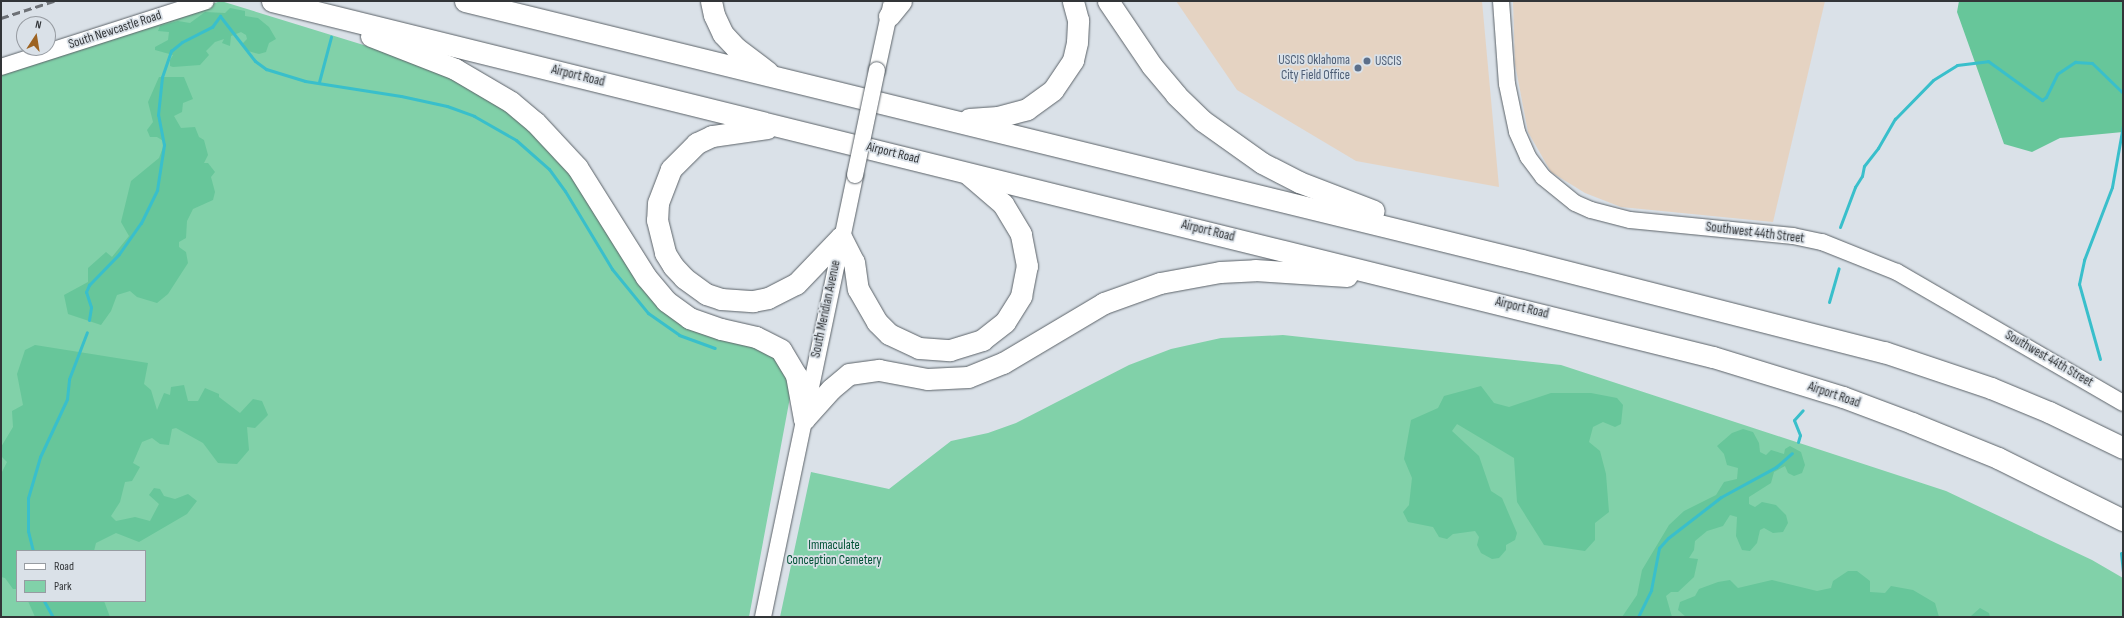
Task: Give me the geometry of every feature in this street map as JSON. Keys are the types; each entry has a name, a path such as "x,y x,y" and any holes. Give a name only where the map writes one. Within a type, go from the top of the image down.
{"highway":[{"name":"Airport Road","path":"272,1 1713,357 1843,397 1998,458 2123,520"},
{"path":"466,1 1522,260 1884,352 1998,391 2049,412 2123,448"},
{"path":"710,1 714,15 723,34 736,48 775,77"},
{"path":"952,121 1010,114 1032,106 1053,90 1073,60 1077,42 1078,20 1073,1"},
{"path":"1108,1 1127,32 1176,95 1203,121 1256,159 1299,182 1355,206 1522,260"},
{"path":"300,8 455,69 517,107 558,144 577,167 646,277 666,302 676,310 703,324 756,337 781,350 796,375 804,419"},
{"path":"786,127 726,132 697,143 684,154 672,169 658,202 657,220 665,253 684,278 706,294 721,299 753,301 768,298 796,284 841,237 854,262 858,289 866,306 889,334 919,348 935,350 950,350 982,340 1005,322 1021,296 1026,280 1025,250 1014,218 1003,204 964,171"},
{"path":"804,419 831,388 849,374 879,370 927,379 968,377 1003,363 1104,303 1146,288 1190,276 1220,272 1289,270 1418,283"}],"street":[{"name":"South Newcastle Road","path":"1,67 206,1"},
{"name":"Southwest 44th Street","path":"1501,1 1507,84 1516,132 1528,157 1543,177 1575,203 1591,210 1630,220 1793,236 1822,242 1897,272 2123,403"},
{"name":"South Meridian Avenue","path":"763,617 841,237 892,5"}],"shaded area":[{"path":"1176,1 1482,1 1499,187 1356,161 1237,90"},
{"path":"1513,1 1825,1 1773,222 1621,207 1585,193 1551,172 1528,132 1515,64"}],"green space":[{"path":"221,1 396,55 483,90 557,152 651,294 758,342 781,358 791,392 749,617 1,617 1,72 51,56 56,56 56,54"},
{"path":"1959,1 2123,1 2123,132 2060,138 2032,152 2004,144 1957,12"},
{"path":"230,8 245,11 245,16 258,18 269,27 276,39 269,43 266,52 259,54 248,51 242,44 247,39 246,35 241,32 231,36 230,46 222,43 224,39 215,42 206,51 209,55 200,65 170,66 170,60 173,55 155,50 155,47 168,40 169,32 158,31 160,26 178,21 190,23 205,12 225,13"},
{"path":"159,77 184,77 193,99 183,103 182,112 174,116 181,128 195,127 199,137 204,140 208,155 204,163 208,163 215,172 211,177 215,192 213,200 193,209 187,221 186,238 179,242 179,247 186,252 188,263 168,294 157,303 137,297 130,291 117,295 111,311 101,325 68,314 64,295 88,282 88,268 106,252 112,257 129,236 121,222 131,181 159,158 165,142 157,137 150,137 147,130 153,122 148,102"},
{"name":"Immaculate Conception Cemetery","path":"1283,335 1561,365 1946,491 2092,560 2123,578 2123,617 780,617 811,472 889,489 951,441 988,433 1016,423 1129,365 1171,349 1221,338"},
{"path":"35,345 148,363 144,384 151,390 157,410 164,393 170,395 171,387 184,385 188,401 198,401 205,388 219,394 219,397 240,413 253,399 262,401 268,415 255,428 247,427 249,450 237,464 218,463 203,443 176,428 172,429 169,445 160,444 152,438 142,442 133,463 140,467 132,481 125,482 120,502 111,516 116,521 135,517 150,521 159,504 149,495 154,488 160,489 164,496 175,499 188,494 197,501 187,514 139,542 116,533 96,543 94,550 16,550 16,589 13,589 5,578 1,577 1,474 7,462 1,456 1,447 13,427 12,411 23,405 17,374 25,350"},
{"path":"1481,386 1494,403 1509,407 1551,393 1591,393 1617,398 1623,405 1621,424 1615,427 1603,422 1593,427 1589,442 1600,451 1606,474 1609,512 1595,523 1595,540 1585,551 1544,545 1517,502 1514,458 1457,424 1452,431 1479,456 1491,491 1502,498 1517,533 1515,540 1506,545 1506,550 1499,558 1492,559 1481,553 1477,545 1479,537 1475,531 1453,534 1447,539 1439,537 1433,527 1408,522 1403,512 1409,505 1412,478 1404,459 1411,420 1438,408 1444,396"},
{"path":"1743,429 1753,432 1759,443 1760,452 1766,455 1771,450 1784,454 1785,449 1790,446 1801,452 1805,465 1802,473 1794,476 1788,473 1785,466 1774,472 1771,483 1749,497 1749,504 1755,507 1762,502 1776,505 1786,515 1788,523 1783,532 1773,533 1764,528 1760,530 1757,543 1750,551 1742,550 1736,536 1737,517 1730,515 1723,526 1707,531 1695,541 1694,550 1689,558 1698,559 1694,577 1678,592 1671,592 1666,596 1672,617 1622,617 1637,595 1642,570 1669,525 1684,511 1716,495 1724,482 1737,479 1738,468 1727,465 1724,454 1717,446 1732,433"},
{"path":"1848,571 1857,571 1870,581 1870,592 1885,593 1891,586 1913,590 1935,603 1939,617 1686,617 1678,610 1680,602 1695,596 1699,589 1718,582 1730,580 1738,588 1772,580 1817,591 1831,588 1833,581"},
{"path":"28,602 104,602 110,617 35,617"},
{"path":"1980,608 1989,613 1990,617 1955,617 1971,616"}],"waterway":[{"path":"89,320 91,307 86,292 89,285 119,254 141,223 157,190 164,145 158,115 162,77 171,51 182,42 212,27 220,16 255,61 266,69 305,81 401,96 447,106 474,116 516,140 549,169 565,191 612,269 648,313 679,335 715,348"},
{"path":"319,82 331,37"},
{"path":"1840,227 1855,187 1862,176 1864,166 1878,148 1895,119 1933,80 1957,65 1988,61 2042,100 2046,97 2057,74 2075,62 2092,63 2123,93"},
{"path":"2100,359 2079,284 2084,260 2112,187 2123,125"},
{"path":"1829,302 1839,268"},
{"path":"33,550 28,531 28,498 40,457 67,399 69,379 87,332"},
{"path":"1798,442 1800,435 1794,420 1803,410"},
{"path":"1638,617 1651,590 1659,548 1668,538 1721,497 1776,467 1792,453"},
{"path":"2121,553 2123,572"},
{"path":"45,602 53,617"}],"railway":[{"path":"1,18 54,1"}],"place":[{"name":"USCIS","path":"1367,61"},
{"name":"USCIS Oklahoma City Field Office","path":"1358,68"}]}
